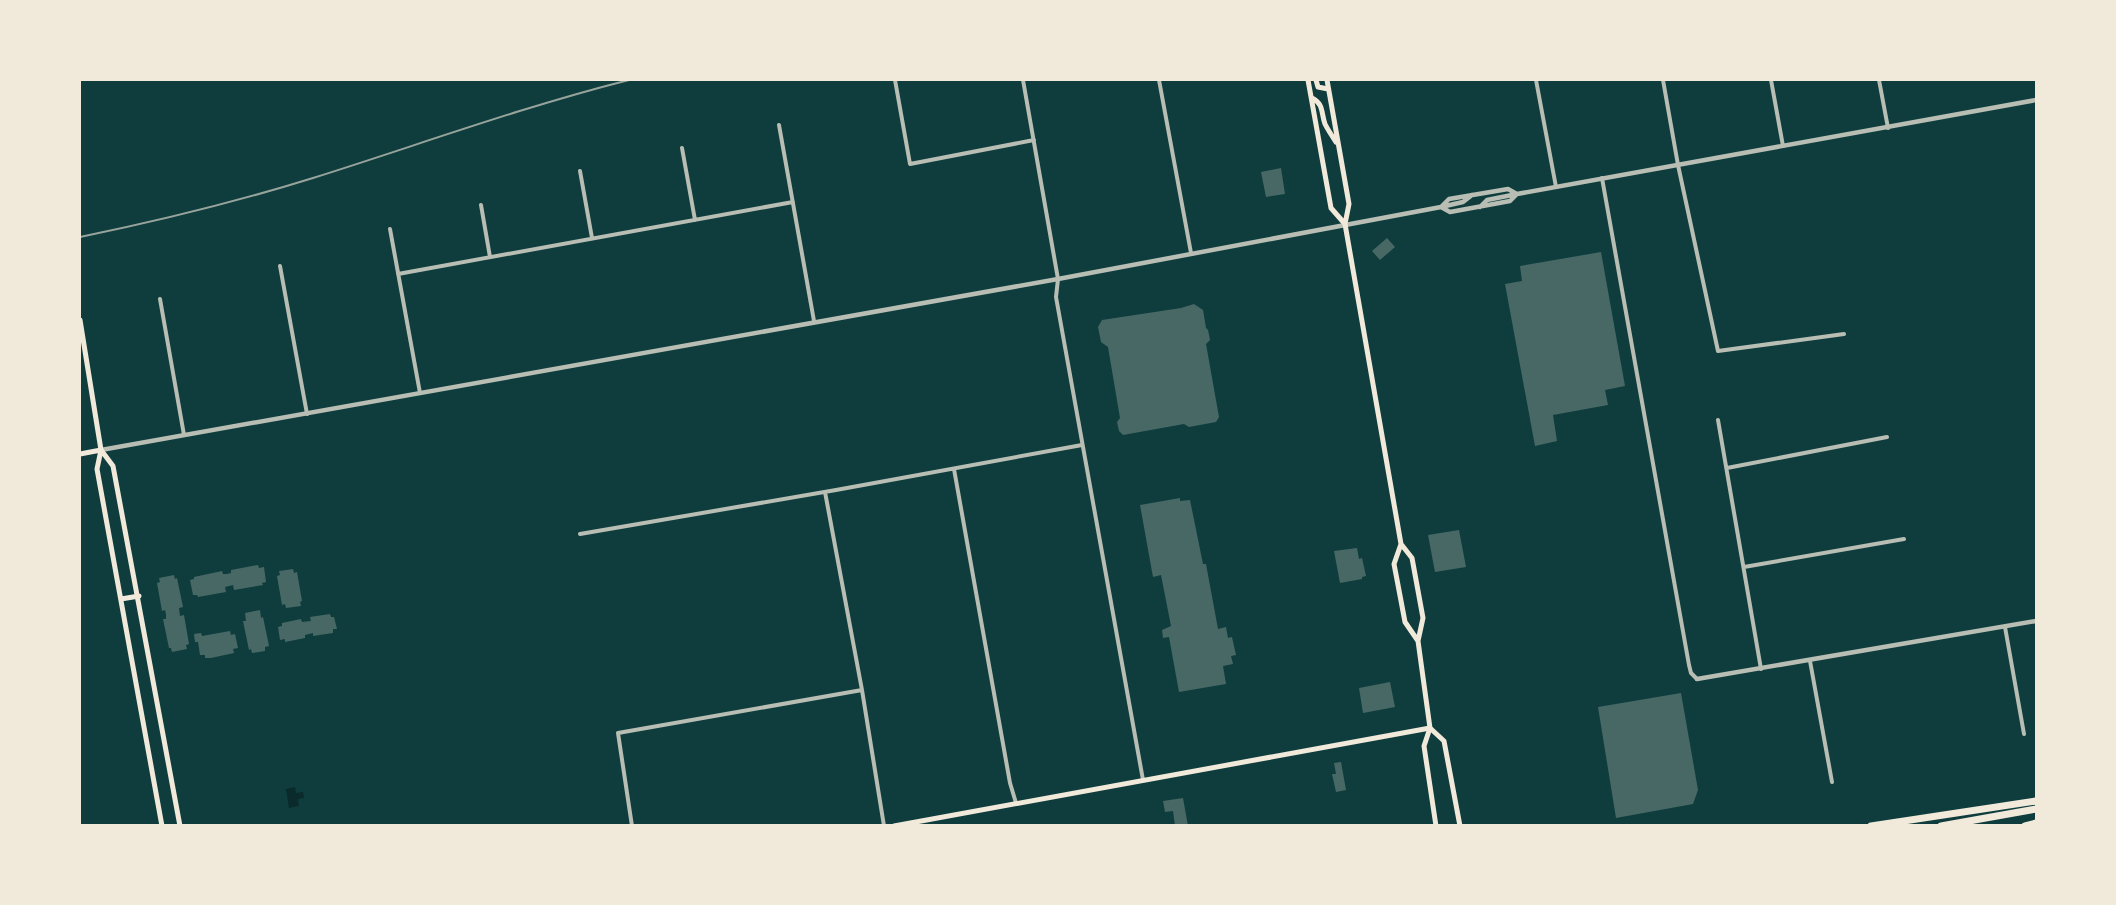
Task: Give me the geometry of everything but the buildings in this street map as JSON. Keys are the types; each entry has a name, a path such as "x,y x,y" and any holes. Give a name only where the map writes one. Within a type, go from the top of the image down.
{"highway":[{"path":"1871,825 2037,801"},
{"path":"1941,825 2037,809"},
{"path":"2025,825 2037,824"}],"main road":[{"path":"1308,80 1331,208 1345,224"},
{"path":"1316,80 1318,87 1328,89"},
{"path":"1327,80 1349,204 1345,224 1401,544 1412,558 1423,618 1418,640 1430,728 1424,746 1436,825"},
{"path":"1312,98 1322,106 1325,123 1338,146"},
{"path":"80,320 101,450 97,469 162,825"},
{"path":"80,454 101,450"},
{"path":"101,450 113,466 180,825"},
{"path":"1401,544 1394,564 1405,622 1418,640"},
{"path":"121,599 138,596"},
{"path":"894,825 1430,728"},
{"path":"1430,728 1444,741 1460,825"}],"street":[{"path":"895,80 910,164 1034,140"},
{"path":"1023,80 1058,279 1056,297 1143,780"},
{"path":"1159,80 1191,253"},
{"path":"1536,80 1556,187"},
{"path":"1663,80 1678,165 1718,351 1844,334"},
{"path":"1771,80 1783,146"},
{"path":"1880,80 1888,128"},
{"path":"1441,207 1450,212 1480,207 1510,201 1517,194 2037,100"},
{"path":"779,125 814,321"},
{"path":"682,147 695,220"},
{"path":"580,171 592,239"},
{"path":"1602,178 1691,673 1697,679 2037,621"},
{"path":"101,450 1058,279 1441,207 1449,199 1508,189 1517,194"},
{"path":"398,274 793,202"},
{"path":"481,205 490,257"},
{"path":"390,229 420,393"},
{"path":"280,266 307,414"},
{"path":"160,299 184,435"},
{"path":"1718,420 1761,669"},
{"path":"1727,468 1887,437"},
{"path":"580,534 1082,445"},
{"path":"954,469 1006,762 1016,803"},
{"path":"825,492 862,690 884,825"},
{"path":"1744,567 1904,539"},
{"path":"2005,627 2024,734"},
{"path":"1810,661 1832,782"},
{"path":"632,825 618,733 862,690"}],"water":[{"path":"295,787 296,793 303,792 304,798 298,799 299,806 289,808 286,789"}],"railway":[{"path":"80,237 168,218 255,195 510,114 629,80"}]}
